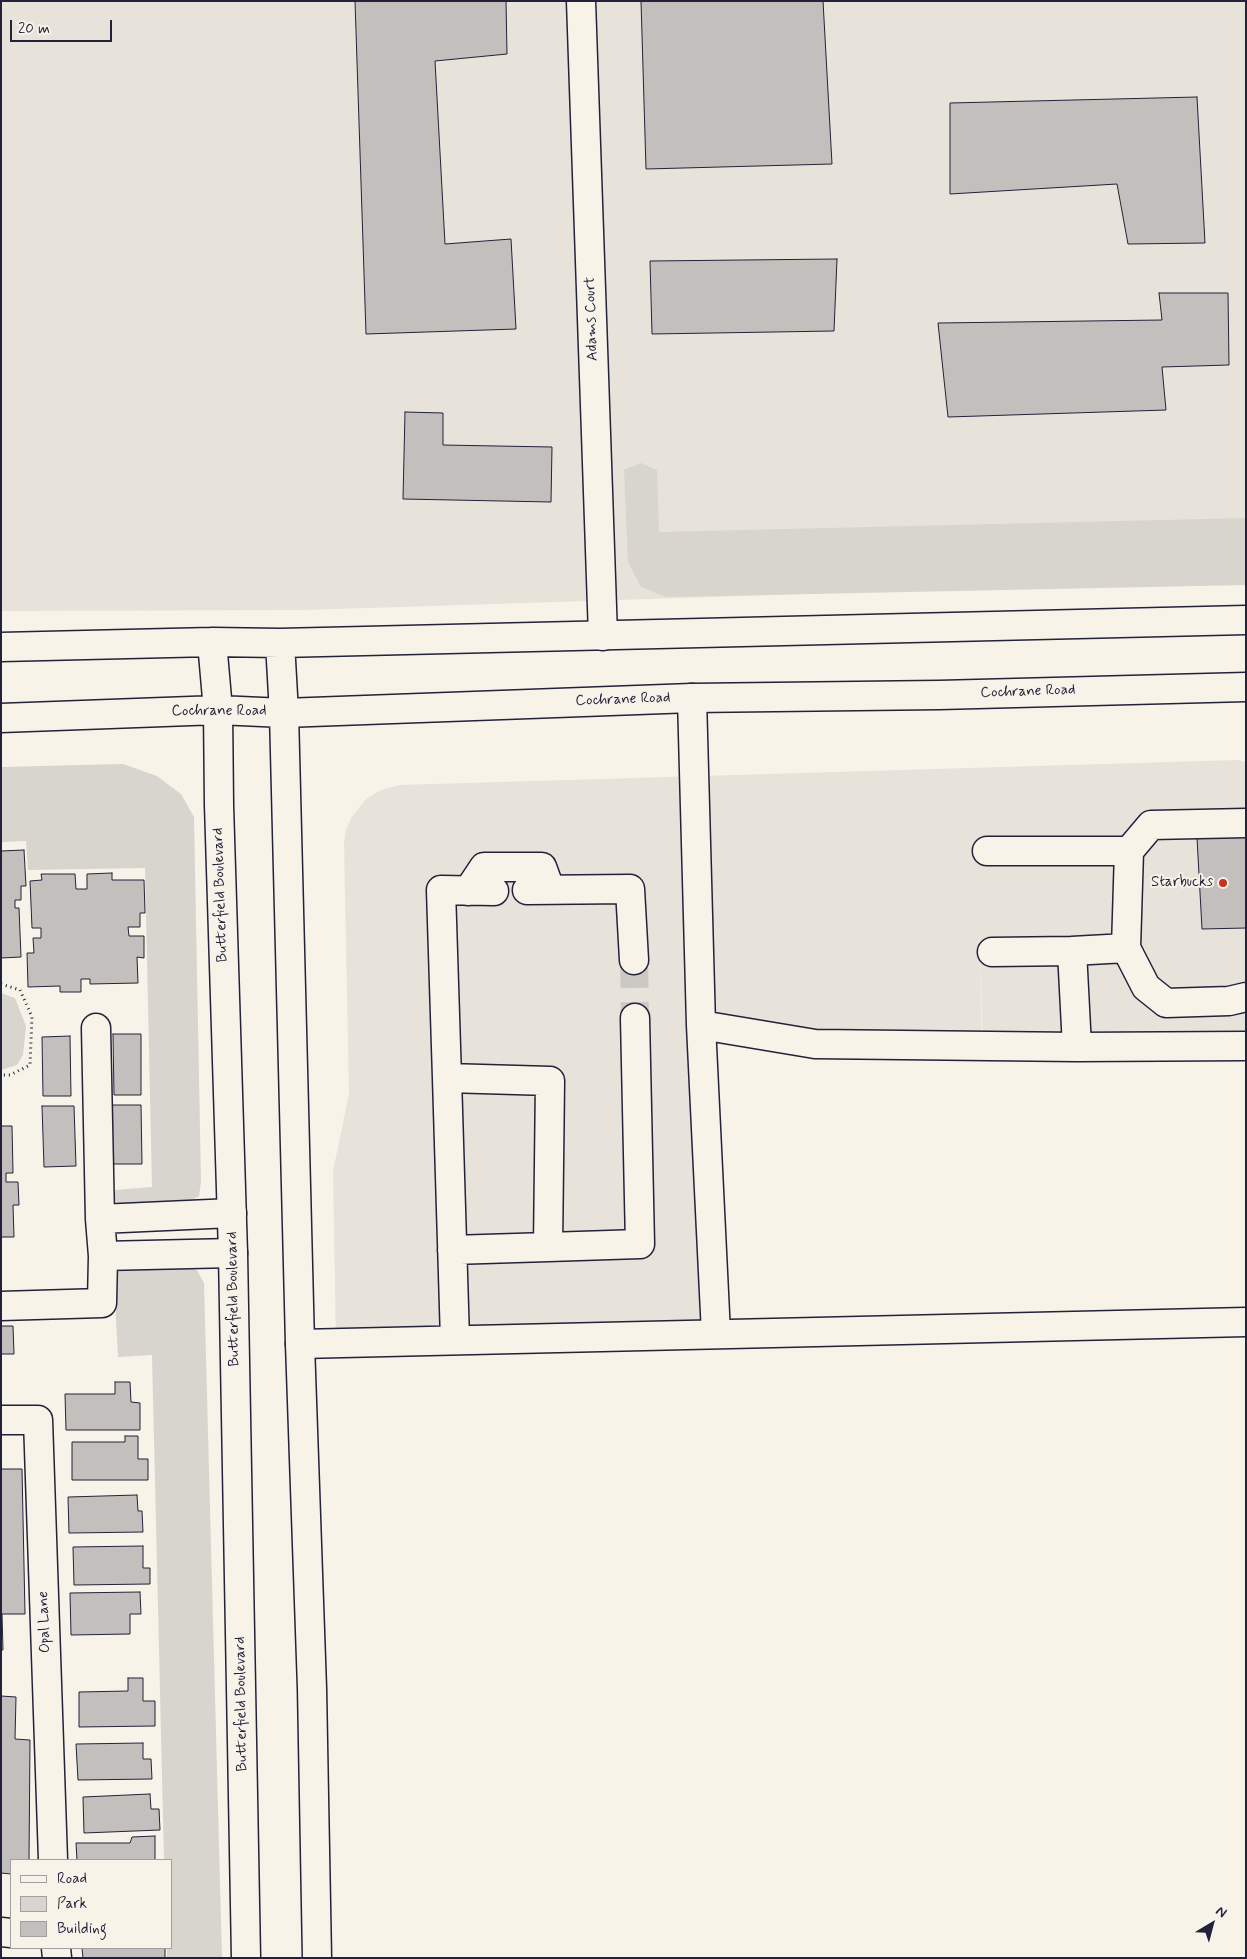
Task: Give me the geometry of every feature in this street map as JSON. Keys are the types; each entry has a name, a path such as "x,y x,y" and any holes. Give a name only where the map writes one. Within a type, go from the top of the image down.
{"main road":[{"name":"Adams Court","path":"581,1 603,636"},
{"path":"1,647 603,636 1246,620"},
{"name":"Butterfield Boulevard","path":"212,642 218,710 232,1213 246,1958"},
{"path":"280,643 284,713 300,1344 312,1688 317,1958"},
{"name":"Cochrane Road","path":"1,718 218,710 284,713 692,698 939,695 1246,686"},
{"path":"692,698 701,1025 716,1334"},
{"path":"1246,823 1151,825 1129,851 1126,948 1146,987 1166,1002 1229,1001 1246,997"},
{"path":"987,851 1129,851"},
{"path":"455,1340 441,890 481,891 484,867 542,867 538,890 630,889 634,960"},
{"path":"992,952 1126,948"},
{"path":"1072,951 1077,1047"},
{"path":"452,1250 640,1244 635,1018"},
{"path":"701,1025 815,1044 1077,1047 1246,1046"},
{"path":"1,1306 102,1303 103,1256 100,1219 96,1028"},
{"path":"447,1078 550,1081 548,1247"},
{"path":"100,1219 232,1213"},
{"path":"103,1256 233,1253"},
{"path":"300,1344 1246,1322"},
{"name":"Opal Lane","path":"1,1420 38,1420 53,1859"}],"path":[{"path":"1,984 20,990 32,1017 30,1065 10,1075 1,1075"}],"shaded area":[{"path":"1,1 1246,1 1246,580 305,610 1,611"},
{"path":"1237,760 1246,762 1246,1048 983,1056 979,919 982,1055 864,1058 694,1031 700,1339 336,1348 333,1171 349,1094 344,843 346,830 351,818 366,799 381,790 400,785"}],"green space":[{"path":"641,463 657,470 659,532 1246,518 1246,585 666,597 641,587 628,562 624,470"},
{"path":"123,764 157,776 181,794 194,817 201,1182 199,1196 185,1204 121,1206 115,1201 115,1190 152,1187 145,868 28,870 26,841 1,842 1,767"},
{"path":"1,993 15,998 26,1026 23,1055 17,1065 1,1070"},
{"path":"185,1266 197,1270 204,1283 222,1958 167,1958 167,1949 172,1949 172,1859 164,1859 152,1355 118,1357 114,1282 117,1273 123,1267"}],"building":[{"path":"355,1 506,1 507,54 435,61 445,244 511,239 516,329 366,334"},
{"path":"641,1 823,1 832,164 646,169"},
{"path":"1197,97 1205,243 1128,244 1117,184 950,194 950,103"},
{"path":"837,259 834,331 652,334 650,261"},
{"path":"1159,293 1228,293 1229,365 1162,367 1166,410 948,417 938,323 1162,320"},
{"path":"405,412 443,413 443,445 552,447 551,502 403,499"},
{"name":"Starbucks","path":"1246,837 1246,928 1202,929 1197,838"},
{"path":"24,850 26,886 21,886 21,900 15,900 15,908 19,908 21,957 1,958 1,851"},
{"path":"112,873 112,880 144,880 145,913 140,913 140,927 128,927 129,936 144,936 144,958 137,957 138,983 90,984 90,979 81,979 81,992 60,992 60,986 28,987 27,953 34,953 33,938 41,938 41,928 32,928 30,881 42,880 41,874 75,874 76,889 87,889 87,874"},
{"path":"113,1034 141,1034 141,1095 114,1095"},
{"path":"70,1036 71,1096 43,1096 42,1037"},
{"path":"112,1105 141,1105 142,1164 113,1164"},
{"path":"42,1106 74,1106 76,1166 44,1167"},
{"path":"1,1126 12,1126 13,1173 6,1173 6,1182 18,1182 19,1205 13,1205 14,1237 1,1237"},
{"path":"1,1326 13,1326 14,1354 1,1354"},
{"path":"115,1382 130,1382 131,1402 140,1403 140,1430 66,1430 65,1394 115,1394"},
{"path":"125,1436 138,1436 138,1459 148,1459 148,1480 72,1480 72,1442 125,1442"},
{"path":"1,1469 22,1469 25,1614 2,1614 3,1650 1,1650"},
{"path":"137,1495 138,1511 142,1511 143,1532 69,1533 68,1497"},
{"path":"143,1546 143,1568 150,1568 150,1584 74,1585 73,1547"},
{"path":"140,1592 141,1614 130,1614 130,1634 71,1635 70,1593"},
{"path":"128,1678 143,1678 143,1701 155,1701 155,1726 79,1727 79,1692 128,1691"},
{"path":"1,1696 16,1697 15,1739 30,1740 29,1859 10,1859 10,1874 1,1873"},
{"path":"143,1743 143,1759 151,1759 152,1779 78,1780 76,1744"},
{"path":"150,1794 151,1809 159,1809 160,1830 84,1833 83,1797"},
{"path":"155,1836 155,1859 77,1859 76,1843 130,1843 132,1837"},
{"path":"82,1949 165,1949 165,1958 83,1958"}],"tunnel":[{"path":"634,960 635,1018"}],"place":[{"name":"Starbucks","path":"1223,883"}]}
